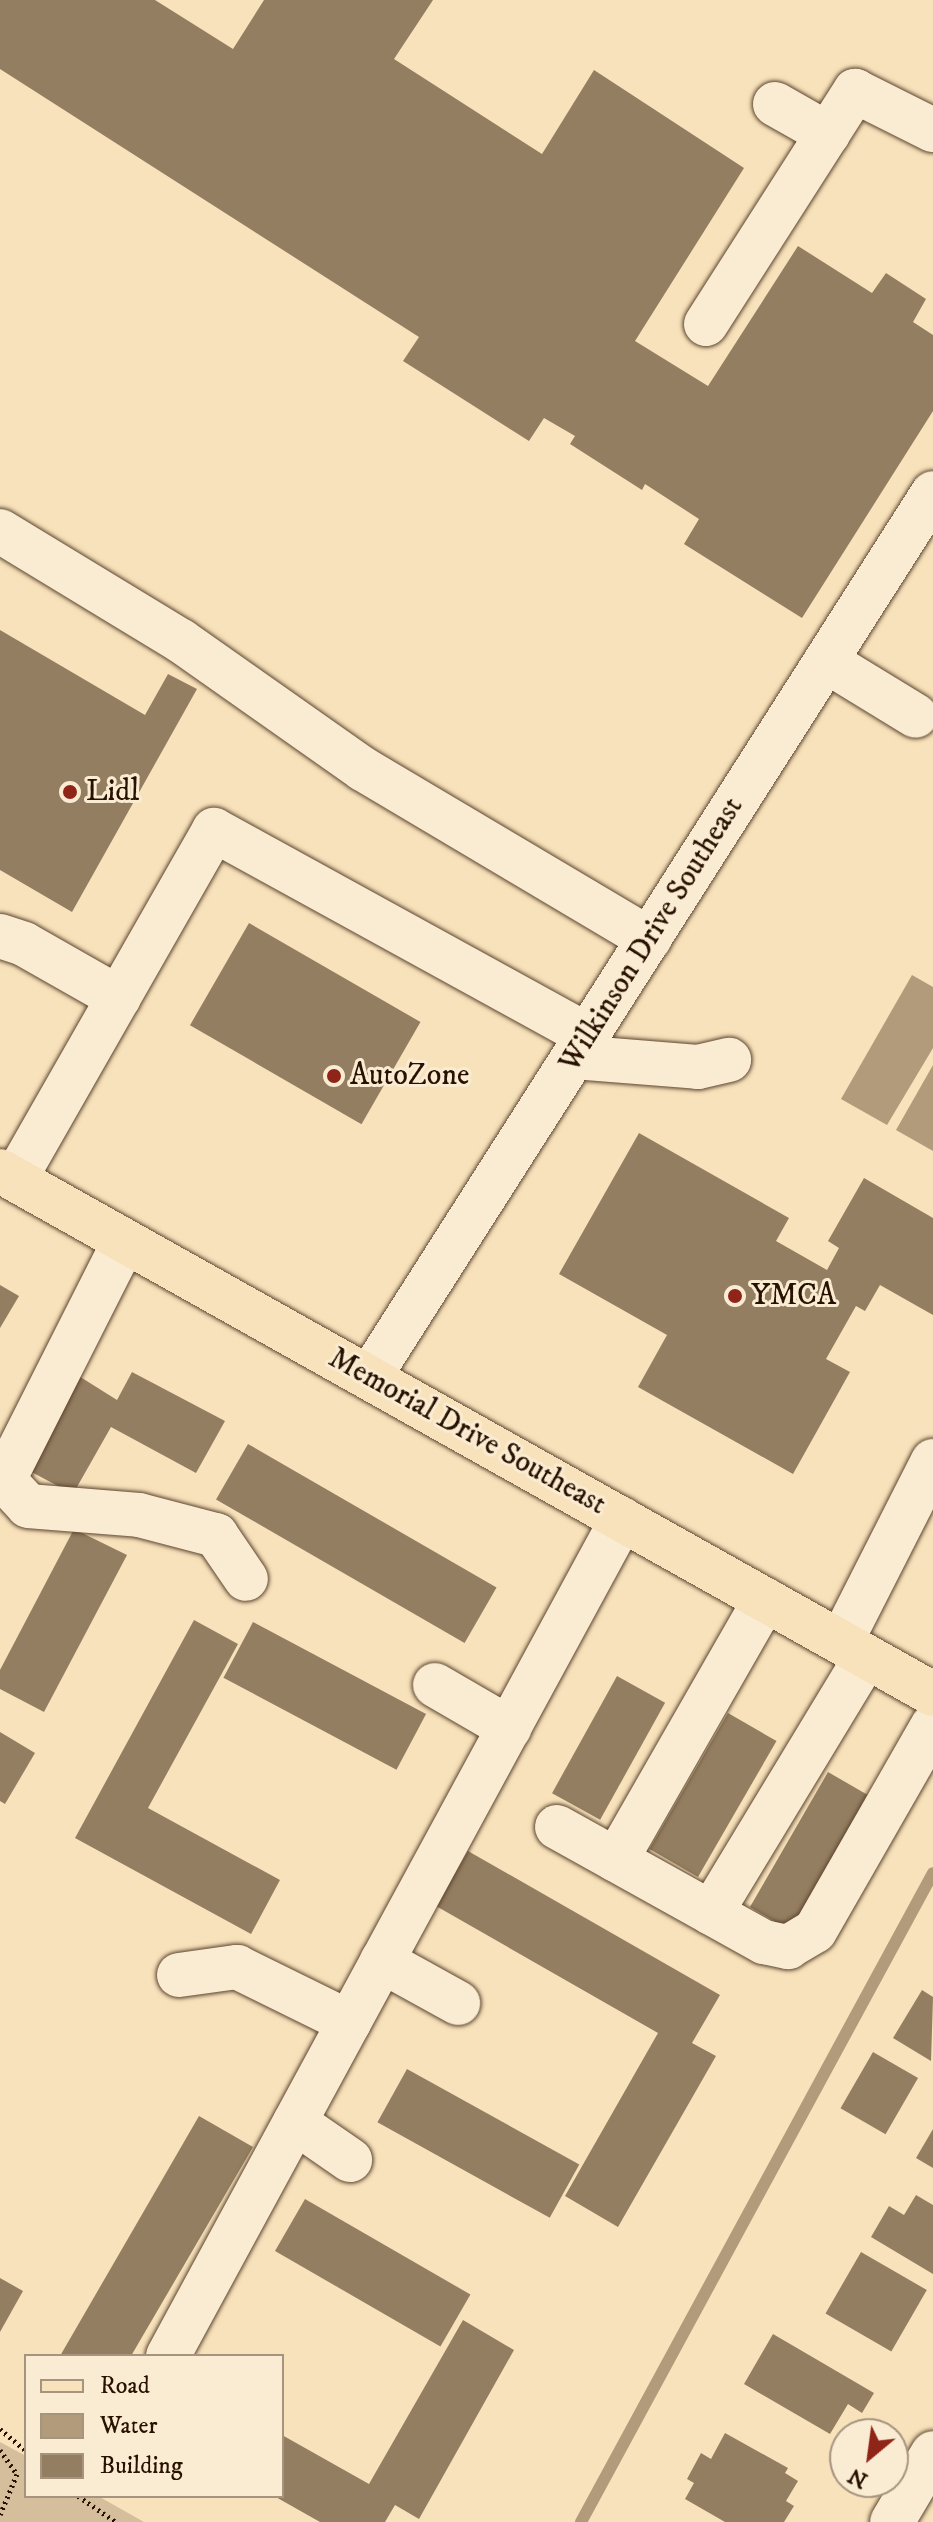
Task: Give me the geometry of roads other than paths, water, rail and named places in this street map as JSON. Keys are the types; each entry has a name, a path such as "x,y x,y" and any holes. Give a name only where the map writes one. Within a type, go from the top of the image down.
{"main road":[{"name":"Memorial Drive Southeast","path":"8,1175 123,1244 370,1376 933,1694"}],"street":[{"path":"706,324 855,91 933,130"},
{"path":"775,104 828,134"},
{"name":"Wilkinson Drive Southeast","path":"370,1376 933,493"},
{"path":"0,531 181,641 363,769 649,939"},
{"path":"826,661 916,716"},
{"path":"8,1175 119,998 214,830 581,1046 698,1067 729,1060"},
{"path":"0,936 24,944 119,998"},
{"path":"123,1244 4,1480 28,1506 139,1515 216,1535 246,1579"},
{"path":"711,1913 854,1650 933,1461"},
{"path":"169,2354 622,1519"},
{"path":"616,1860 765,1600"},
{"path":"435,1685 509,1728"},
{"path":"557,1827 764,1942 788,1947 815,1931 933,1725"},
{"path":"382,1961 458,2003"},
{"path":"179,1975 237,1967 349,2022"},
{"path":"295,2122 350,2160"},
{"path":"892,2522 933,2453"}],"water":[{"path":"912,975 933,987 933,1048 887,1125 841,1099"},
{"path":"933,1065 933,1151 896,1130"}],"waterway":[{"path":"581,2522 933,1873"}],"place":[{"name":"Lidl","path":"70,792"},
{"name":"AutoZone","path":"334,1076"},
{"name":"YMCA","path":"735,1296"}]}
